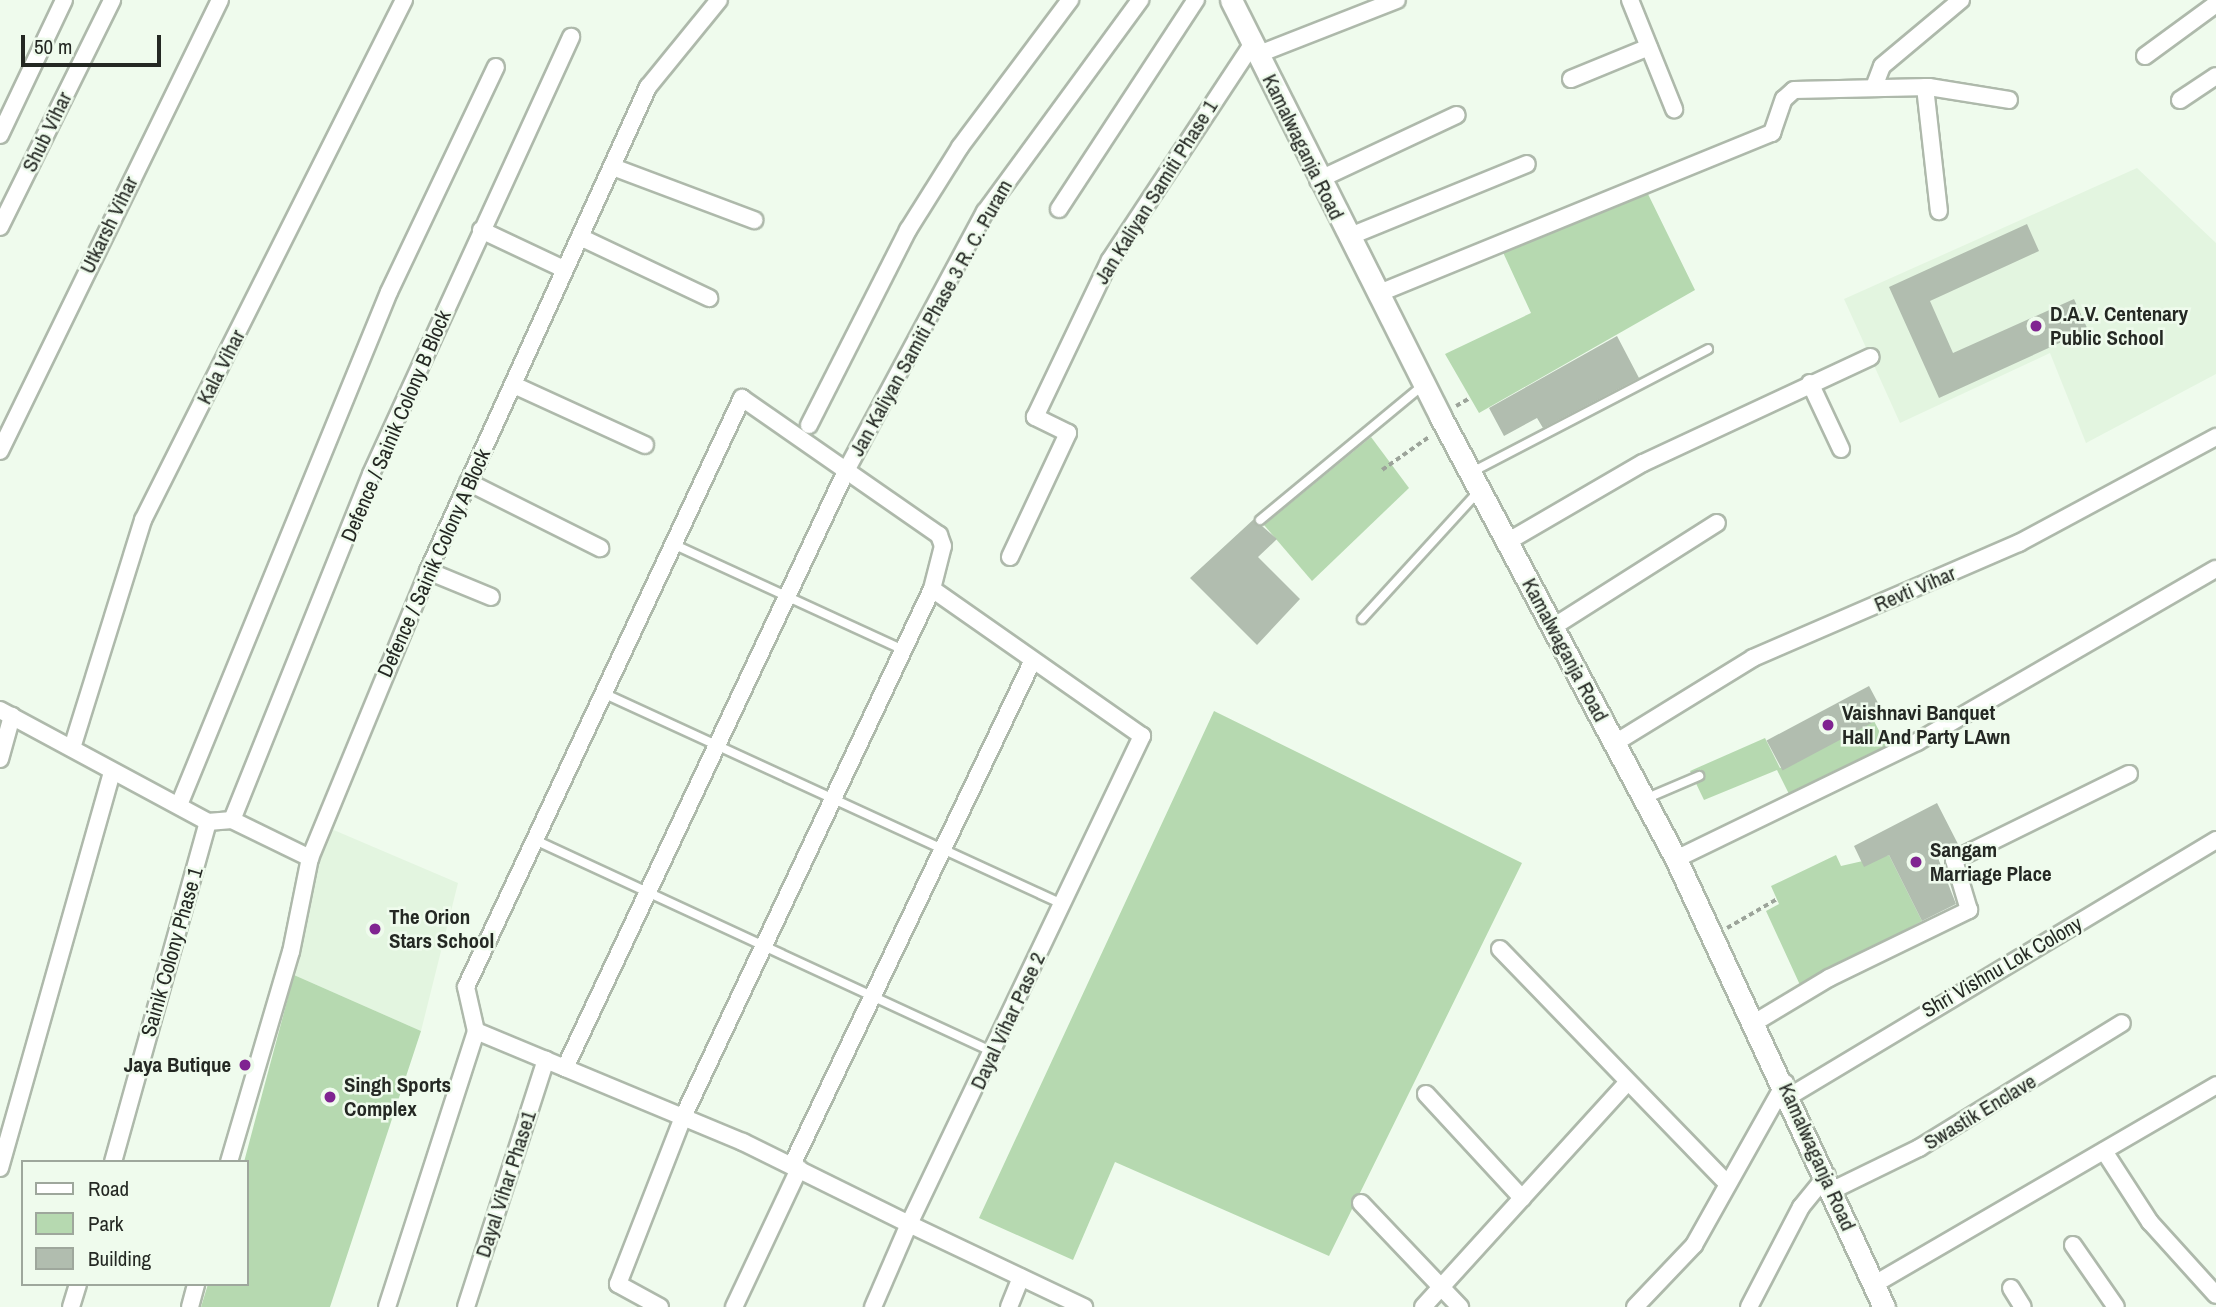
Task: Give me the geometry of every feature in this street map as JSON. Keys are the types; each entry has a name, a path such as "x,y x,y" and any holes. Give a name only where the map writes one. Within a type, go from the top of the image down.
{"main road":[{"name":"Kamalwaganja Road","path":"1231,0 1318,180 1423,384 1676,859 1787,1089 1884,1307"}],"street":[{"path":"0,135 64,0"},
{"name":"Shub Vihar","path":"0,227 112,0"},
{"name":"Utkarsh Vihar","path":"0,451 220,0"},
{"name":"Kala Vihar","path":"72,748 143,520 404,0"},
{"name":"Defence / Sainik Colony A Block","path":"230,1160 291,952 310,858 428,571 648,87 719,0"},
{"path":"809,425 908,230 1070,0"},
{"name":"Jan Kaliyan Samiti Phase 3 R. C. Puram","path":"565,1068 785,597 848,469 985,212 1139,0"},
{"path":"1059,208 1196,0"},
{"path":"1256,48 1397,0"},
{"path":"1630,0 1674,109"},
{"path":"1878,78 1961,0"},
{"path":"2145,56 2216,4"},
{"name":"Defence / Sainik Colony B Block","path":"232,820 371,474 570,37"},
{"path":"1571,79 1649,47"},
{"name":"Jan Kaliyan Samiti Phase 1","path":"1010,557 1068,433 1034,417 1110,260 1256,48"},
{"path":"178,805 389,292 496,67"},
{"path":"2180,100 2216,76"},
{"path":"1377,294 1772,133 1784,99 1794,90 1878,78 2010,100"},
{"path":"1925,87 1939,211"},
{"path":"1318,180 1457,116"},
{"path":"1348,237 1527,164"},
{"path":"613,167 754,219"},
{"path":"481,230 565,269"},
{"path":"580,237 709,298"},
{"path":"1507,542 1643,463 1870,357"},
{"path":"1810,383 1841,449"},
{"path":"514,384 645,445"},
{"path":"387,1307 476,1031 466,987 532,839 742,398 939,534 943,546 932,589 683,1117 618,1284 660,1307"},
{"name":"Revti Vihar","path":"1615,743 1753,658 2019,543 2216,437"},
{"path":"468,482 600,548"},
{"path":"1553,627 1717,523"},
{"path":"1676,859 1917,742 2216,569"},
{"path":"428,571 491,597"},
{"path":"734,1307 873,995 1032,662 932,589"},
{"name":"Dayal Vihar Pase 2","path":"873,1307 909,1224 994,1052 1142,736 1032,662"},
{"path":"0,759 6,713 208,822 232,820 310,858"},
{"path":"0,1168 112,771"},
{"path":"1755,1023 1829,978 1968,911 1954,860 2129,774"},
{"name":"Sainik Colony Phase 1","path":"114,1160 208,822"},
{"name":"Shri Vishnu Lok Colony","path":"1787,1089 2216,841"},
{"path":"1500,949 1627,1083 1728,1184"},
{"name":"Swastik Enclave","path":"1830,1183 1931,1142 2122,1023"},
{"path":"476,1031 796,1167 1084,1307"},
{"name":"Dayal Vihar Phase1","path":"466,1307 546,1060"},
{"path":"1423,1307 1627,1083"},
{"path":"1873,1285 2216,1085"},
{"path":"1635,1307 1694,1245 1787,1089"},
{"path":"1426,1094 1522,1198"},
{"path":"2104,1151 2150,1222 2216,1294"},
{"path":"1749,1307 1801,1207 1830,1183"},
{"path":"1361,1203 1460,1307"},
{"path":"2073,1245 2116,1307"},
{"path":"1009,1307 1021,1277"},
{"path":"71,1307 77,1286"},
{"path":"190,1307 195,1286"},
{"path":"2011,1288 2023,1307"}],"lane":[{"path":"1362,619 1474,482 1708,349"},
{"path":"1260,520 1423,384"},
{"path":"673,544 903,650"},
{"path":"603,693 719,742 1062,904"},
{"path":"1645,799 1699,776"},
{"path":"532,839 766,942 994,1052"}],"path":[{"path":"1382,470 1445,426"},
{"path":"1713,936 1777,899"}],"shaded area":[{"name":"D.A.V. Centenary Public School","path":"2137,168 2216,243 2216,374 2086,443 2050,353 1900,423 1844,299"},
{"name":"The Orion Stars School","path":"329,828 458,883 421,1031 294,975 315,866"}],"green space":[{"path":"1646,190 1695,290 1479,413 1445,354 1531,313 1501,248"},
{"path":"1371,437 1409,488 1312,581 1264,525"},
{"path":"1214,711 1522,863 1329,1256 1115,1162 1073,1260 979,1218"},
{"path":"1874,721 1887,746 1789,794 1777,770 1704,800 1690,771 1765,738 1780,768"},
{"path":"1836,855 1841,866 1889,855 1922,921 1800,985 1766,911 1779,904 1771,886"},
{"name":"Singh Sports Complex","path":"294,975 421,1031 330,1307 201,1307 207,1286 248,1286 248,1160 245,1160"}],"building":[{"path":"2027,224 2039,251 1930,301 1953,353 2074,299 2088,330 1939,398 1889,287"},
{"path":"1617,336 1639,378 1543,428 1537,418 1504,436 1489,408"},
{"path":"1254,519 1277,539 1258,557 1300,599 1257,645 1190,578"},
{"name":"Vaishnavi Banquet Hall And Party LAwn","path":"1869,686 1885,716 1783,770 1767,740"},
{"name":"Sangam Marriage Place","path":"1937,803 1959,846 1938,858 1956,904 1922,921 1889,855 1864,867 1854,846"}],"place":[{"name":"D.A.V. Centenary Public School","path":"2036,326"},
{"name":"Vaishnavi Banquet Hall And Party LAwn","path":"1828,725"},
{"name":"Sangam Marriage Place","path":"1916,862"},
{"name":"The Orion Stars School","path":"375,929"},
{"name":"Jaya Butique","path":"245,1065"},
{"name":"Singh Sports Complex","path":"330,1097"}]}
